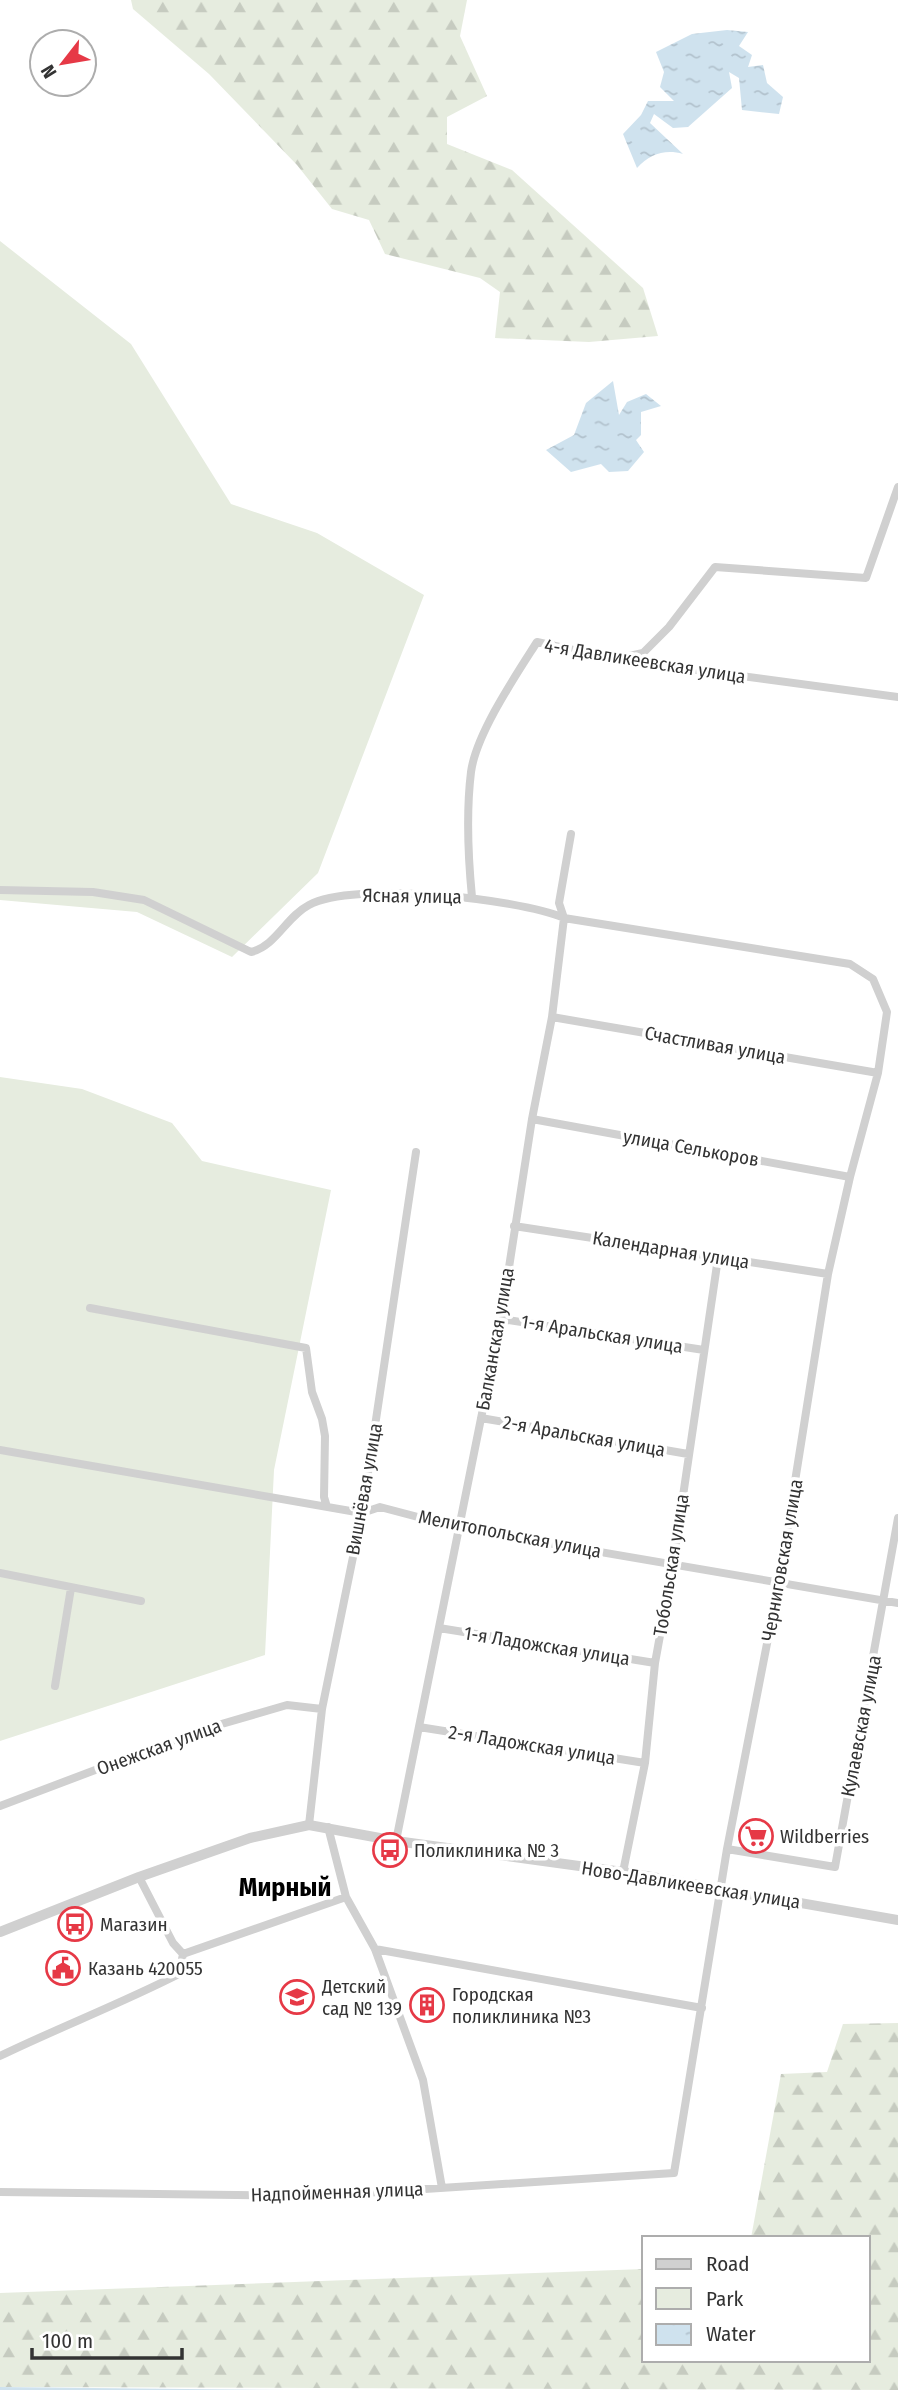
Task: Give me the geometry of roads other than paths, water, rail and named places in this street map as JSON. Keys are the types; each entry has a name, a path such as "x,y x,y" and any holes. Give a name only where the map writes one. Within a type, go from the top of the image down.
{"street":[{"path":"614,659 643,653 669,627 715,567 866,578 898,487"},
{"name":"4-я Давликеевская улица","path":"472,897 467,849 471,770 495,710 537,642 614,659 898,697"},
{"name":"Балканская улица","path":"396,1841 501,1319 532,1119 552,1017 564,918 559,903 571,834"},
{"name":"Ясная улица","path":"0,890 93,892 144,900 251,952 263,949 308,905 342,895 472,897 544,910 564,918 850,964"},
{"name":"Черниговская улица","path":"674,2174 727,1849 779,1582 828,1275 850,1177 878,1073 887,1012 873,979 850,964"},
{"name":"Счастливая улица","path":"552,1017 878,1073"},
{"name":"улица Селькоров","path":"532,1119 850,1177"},
{"name":"Вишнёвая улица","path":"309,1825 322,1709 362,1513 416,1152"},
{"name":"Календарная улица","path":"514,1226 828,1275"},
{"name":"Тобольская улица","path":"623,1872 645,1763 655,1663 673,1564 718,1258"},
{"path":"90,1308 306,1348 312,1392 323,1419 324,1497 327,1507"},
{"name":"1-я Аральская улица","path":"501,1319 704,1350"},
{"name":"2-я Аральская улица","path":"481,1418 688,1454"},
{"name":"Мелитопольская улица","path":"0,1450 362,1513 380,1507 460,1528 898,1603"},
{"name":"Кулаевская улица","path":"727,1849 835,1867 898,1518"},
{"path":"0,1573 141,1601"},
{"path":"55,1686 71,1588"},
{"name":"1-я Ладожская улица","path":"439,1628 655,1663"},
{"name":"Онежская улица","path":"0,1806 214,1726 287,1704 322,1709"},
{"name":"2-я Ладожская улица","path":"419,1727 645,1763"},
{"name":"Ново-Давликеевская улица","path":"0,1932 139,1877 250,1838 309,1825 396,1841 623,1872 898,1920"},
{"path":"328,1827 346,1897 374,1949 423,2080 442,2188"},
{"path":"139,1877 173,1943 183,1954"},
{"path":"183,1954 346,1897"},
{"path":"374,1949 702,2008"},
{"path":"0,2056 73,2021 109,2009 179,1973 183,1954"},
{"name":"Надпойменная улица","path":"0,2192 317,2196 674,2174"}],"water":[{"path":"727,30 748,32 739,46 752,55 748,67 763,65 767,83 783,97 779,114 742,110 739,78 729,72 732,88 688,127 673,128 654,114 650,123 683,154 658,154 637,168 623,134 641,115 648,101 674,101 660,87 664,72 656,52 692,34"},
{"path":"613,381 619,415 627,402 646,394 661,406 641,412 641,435 636,440 644,452 628,471 609,472 601,464 571,472 546,450 574,435 586,403"},
{"path":"0,2387 287,2390 0,2390"}],"place":[{"name":"Wildberries","path":"756,1836"},
{"name":"Поликлиника № 3","path":"390,1850"},
{"name":"Магазин","path":"75,1924"},
{"name":"Казань 420055","path":"63,1968"},
{"name":"Детский сад № 139","path":"297,1997"},
{"name":"Городская поликлиника №3","path":"427,2005"}],"district":[{"name":"Мирный","path":"285,1887"}]}
